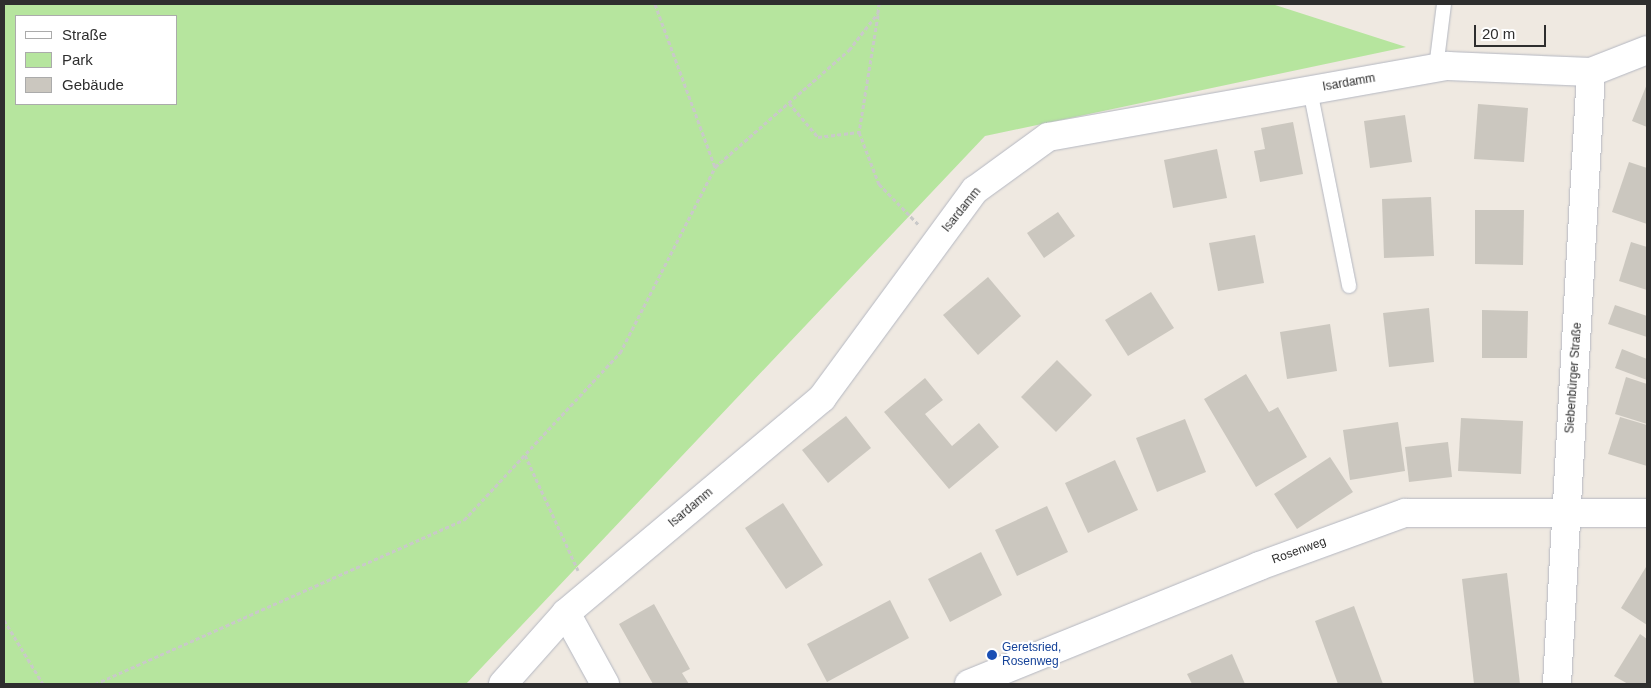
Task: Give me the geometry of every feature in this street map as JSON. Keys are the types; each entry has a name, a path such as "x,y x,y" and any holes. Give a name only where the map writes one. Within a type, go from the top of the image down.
{"street":[{"name":"Isardamm","path":"503,684 566,613 822,398 975,190 1048,137 1436,68 1591,72 1647,50"},
{"name":"Siebenbürger Straße","path":"1557,684 1564,511 1588,175 1591,72"},
{"name":"Rosenweg","path":"969,684 1259,566 1405,513 1564,511 1647,513"},
{"path":"566,613 605,684"}],"lane":[{"path":"1436,68 1444,4"},
{"path":"1310,90 1349,286"}],"path":[{"path":"655,4 715,167"},
{"path":"879,4 859,132 878,184 936,242"},
{"path":"95,684 464,520 620,353 715,167 849,50 878,13"},
{"path":"789,103 818,137 859,132"},
{"path":"525,455 589,594"},
{"path":"4,620 43,684"}],"green space":[{"path":"4,4 1272,4 1406,47 985,136 466,684 4,684"}],"building":[{"path":"1647,84 1647,127 1632,121"},
{"path":"1478,104 1528,108 1524,162 1474,159"},
{"path":"1405,115 1412,162 1370,168 1364,121"},
{"path":"1293,122 1303,174 1260,182 1254,151 1265,149 1261,128"},
{"path":"1217,149 1227,198 1173,208 1164,160"},
{"path":"1629,162 1647,168 1647,224 1612,212"},
{"path":"1431,197 1434,256 1384,258 1382,199"},
{"path":"1475,210 1524,210 1523,265 1475,264"},
{"path":"1058,212 1075,236 1044,258 1027,233"},
{"path":"1255,235 1264,283 1218,291 1209,243"},
{"path":"1631,242 1647,247 1647,290 1619,281"},
{"path":"988,277 1021,316 978,355 943,315"},
{"path":"1151,292 1174,328 1128,356 1105,320"},
{"path":"1615,305 1647,316 1647,337 1608,324"},
{"path":"1429,308 1434,362 1389,367 1383,313"},
{"path":"1482,310 1528,311 1527,358 1482,358"},
{"path":"1330,324 1337,371 1287,379 1280,332"},
{"path":"1622,349 1647,359 1647,380 1615,368"},
{"path":"1057,360 1092,395 1056,432 1021,397"},
{"path":"1246,374 1269,412 1278,407 1307,457 1256,487 1204,399"},
{"path":"1626,377 1647,384 1647,424 1615,414"},
{"path":"925,378 943,400 925,414 952,446 979,423 999,447 949,489 884,412"},
{"path":"846,416 871,448 828,483 802,450"},
{"path":"1620,417 1647,425 1647,466 1608,454"},
{"path":"1461,418 1523,421 1521,474 1458,471"},
{"path":"1185,419 1206,472 1157,492 1136,438"},
{"path":"1398,422 1405,471 1350,480 1343,430"},
{"path":"1448,442 1452,477 1409,482 1405,447"},
{"path":"1330,457 1353,492 1297,529 1274,494"},
{"path":"1115,460 1138,510 1088,533 1065,483"},
{"path":"783,503 823,565 786,589 745,528"},
{"path":"1047,506 1068,552 1017,576 995,530"},
{"path":"981,552 1002,595 950,622 928,579"},
{"path":"1647,567 1647,625 1621,608"},
{"path":"1507,573 1520,684 1474,684 1462,579"},
{"path":"890,600 909,638 827,682 807,644"},
{"path":"654,604 690,669 682,673 689,684 653,684 619,624"},
{"path":"1354,606 1383,684 1338,684 1315,621"},
{"path":"1640,634 1647,639 1647,684 1628,684 1614,676"},
{"path":"1232,654 1245,684 1192,684 1187,674"}],"place":[{"name":"Geretsried, Rosenweg","path":"992,655"}]}
